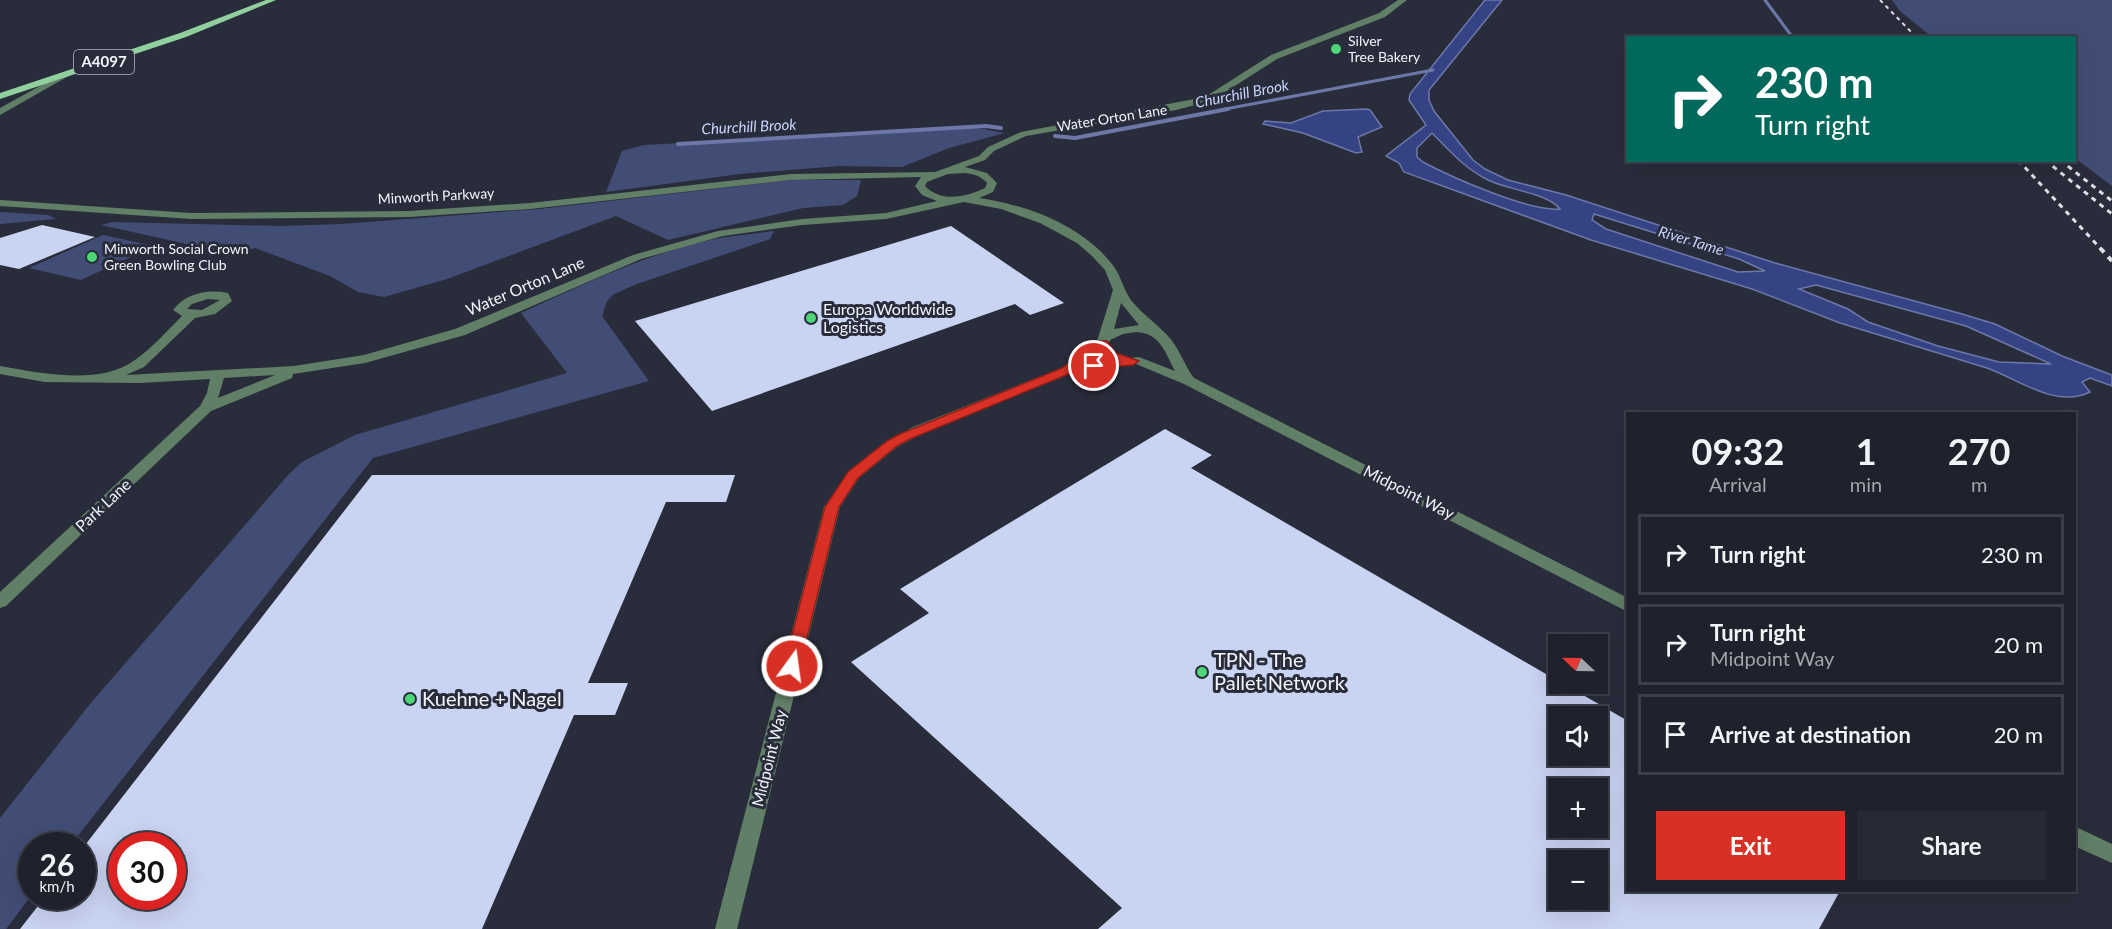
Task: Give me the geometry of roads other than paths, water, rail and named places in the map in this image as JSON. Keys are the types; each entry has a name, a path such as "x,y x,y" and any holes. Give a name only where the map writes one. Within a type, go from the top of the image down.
{"main road":[{"name":"A4097","path":"0,94 25,88 183,35 272,0"},
{"name":"A4097","path":"0,94 32,79 263,4"},
{"path":"25,88 32,79 41,80 183,35"}],"street":[{"name":"Water Orton Lane","path":"946,171 982,158 991,149 1024,134 1176,107 1208,99 1274,57 1382,15 1403,0"},
{"path":"0,112 70,73"},
{"path":"0,94 20,101"},
{"path":"982,158 982,169 998,193 1018,210"},
{"path":"946,171 970,171 991,182"},
{"name":"Minworth Parkway","path":"0,203 191,216 409,214 541,204 779,178 932,174 946,171"},
{"path":"920,210 928,202 920,186 923,180 932,174"},
{"name":"Minworth Parkway","path":"873,176 925,193 962,199"},
{"path":"962,199 989,190 991,182"},
{"name":"Water Orton Lane","path":"0,370 45,378 140,379 294,370 364,359 430,342 510,312 637,257 722,233 771,225 886,216 962,199"},
{"path":"962,199 1018,210 1070,234 1094,249 1109,267 1119,290 1136,315 1166,345 1189,381"},
{"path":"1119,290 1104,340 1104,350 1111,356 1136,361 1160,356 1166,345"},
{"name":"Water Orton Lane","path":"104,380 139,364 192,314"},
{"path":"1104,340 1127,328 1156,333"},
{"name":"Midpoint Way","path":"1067,370 1104,340"},
{"name":"Midpoint Way","path":"726,929 832,507 841,491 853,475 892,444 918,430 1067,370 1136,361 1189,381 1626,605"},
{"path":"139,364 140,379"},
{"name":"Park Lane","path":"206,408 282,378 294,370"},
{"name":"Park Lane","path":"0,602 206,408 214,393 218,375"},
{"path":"2076,836 2112,854"}],"water":[{"name":"River Tame","path":"1485,0 1502,0 1429,90 1429,100 1434,111 1473,160 1485,169 1508,180 1566,195 1775,263 1995,324 2062,356 2112,375 2112,386 2090,378 2082,382 2090,392 2064,397 2051,395 1987,368 1840,323 1752,289 1591,240 1404,172 1399,163 1386,156 1426,125 1409,100 1410,94","holes":["1432,133 1458,159 1479,175 1496,183 1537,195 1560,209 1530,205 1511,199 1423,162 1417,157 1417,148","1594,214 1739,259 1765,271 1738,272 1606,229 1592,220","1816,285 1966,326 2051,364 1999,362 1938,346 1868,322 1848,309 1799,289"]},
{"path":"1370,110 1382,127 1358,137 1362,152 1356,153 1303,133 1263,124 1265,121 1291,123 1323,111"}],"waterway":[{"path":"1765,0 1792,36"},
{"name":"Churchill Brook","path":"1220,110 1433,70"},
{"name":"Churchill Brook","path":"1055,136 1075,138 1228,109"},
{"name":"Churchill Brook","path":"678,144 986,126 1001,128"}],"railway":[{"path":"1880,0 1915,36"},
{"path":"2020,162 2101,249"},
{"path":"2047,162 2112,214"},
{"path":"2063,162 2112,201"},
{"path":"2100,248 2112,261"}],"place":[{"name":"Silver Tree Bakery","path":"1336,49"},
{"name":"Minworth Social Crown Green Bowling Club","path":"92,257"},
{"name":"Europa Worldwide Logistics","path":"811,318"},
{"name":"TPN - The Pallet Network","path":"1202,672"},
{"name":"Kuehne + Nagel","path":"410,699"}]}
